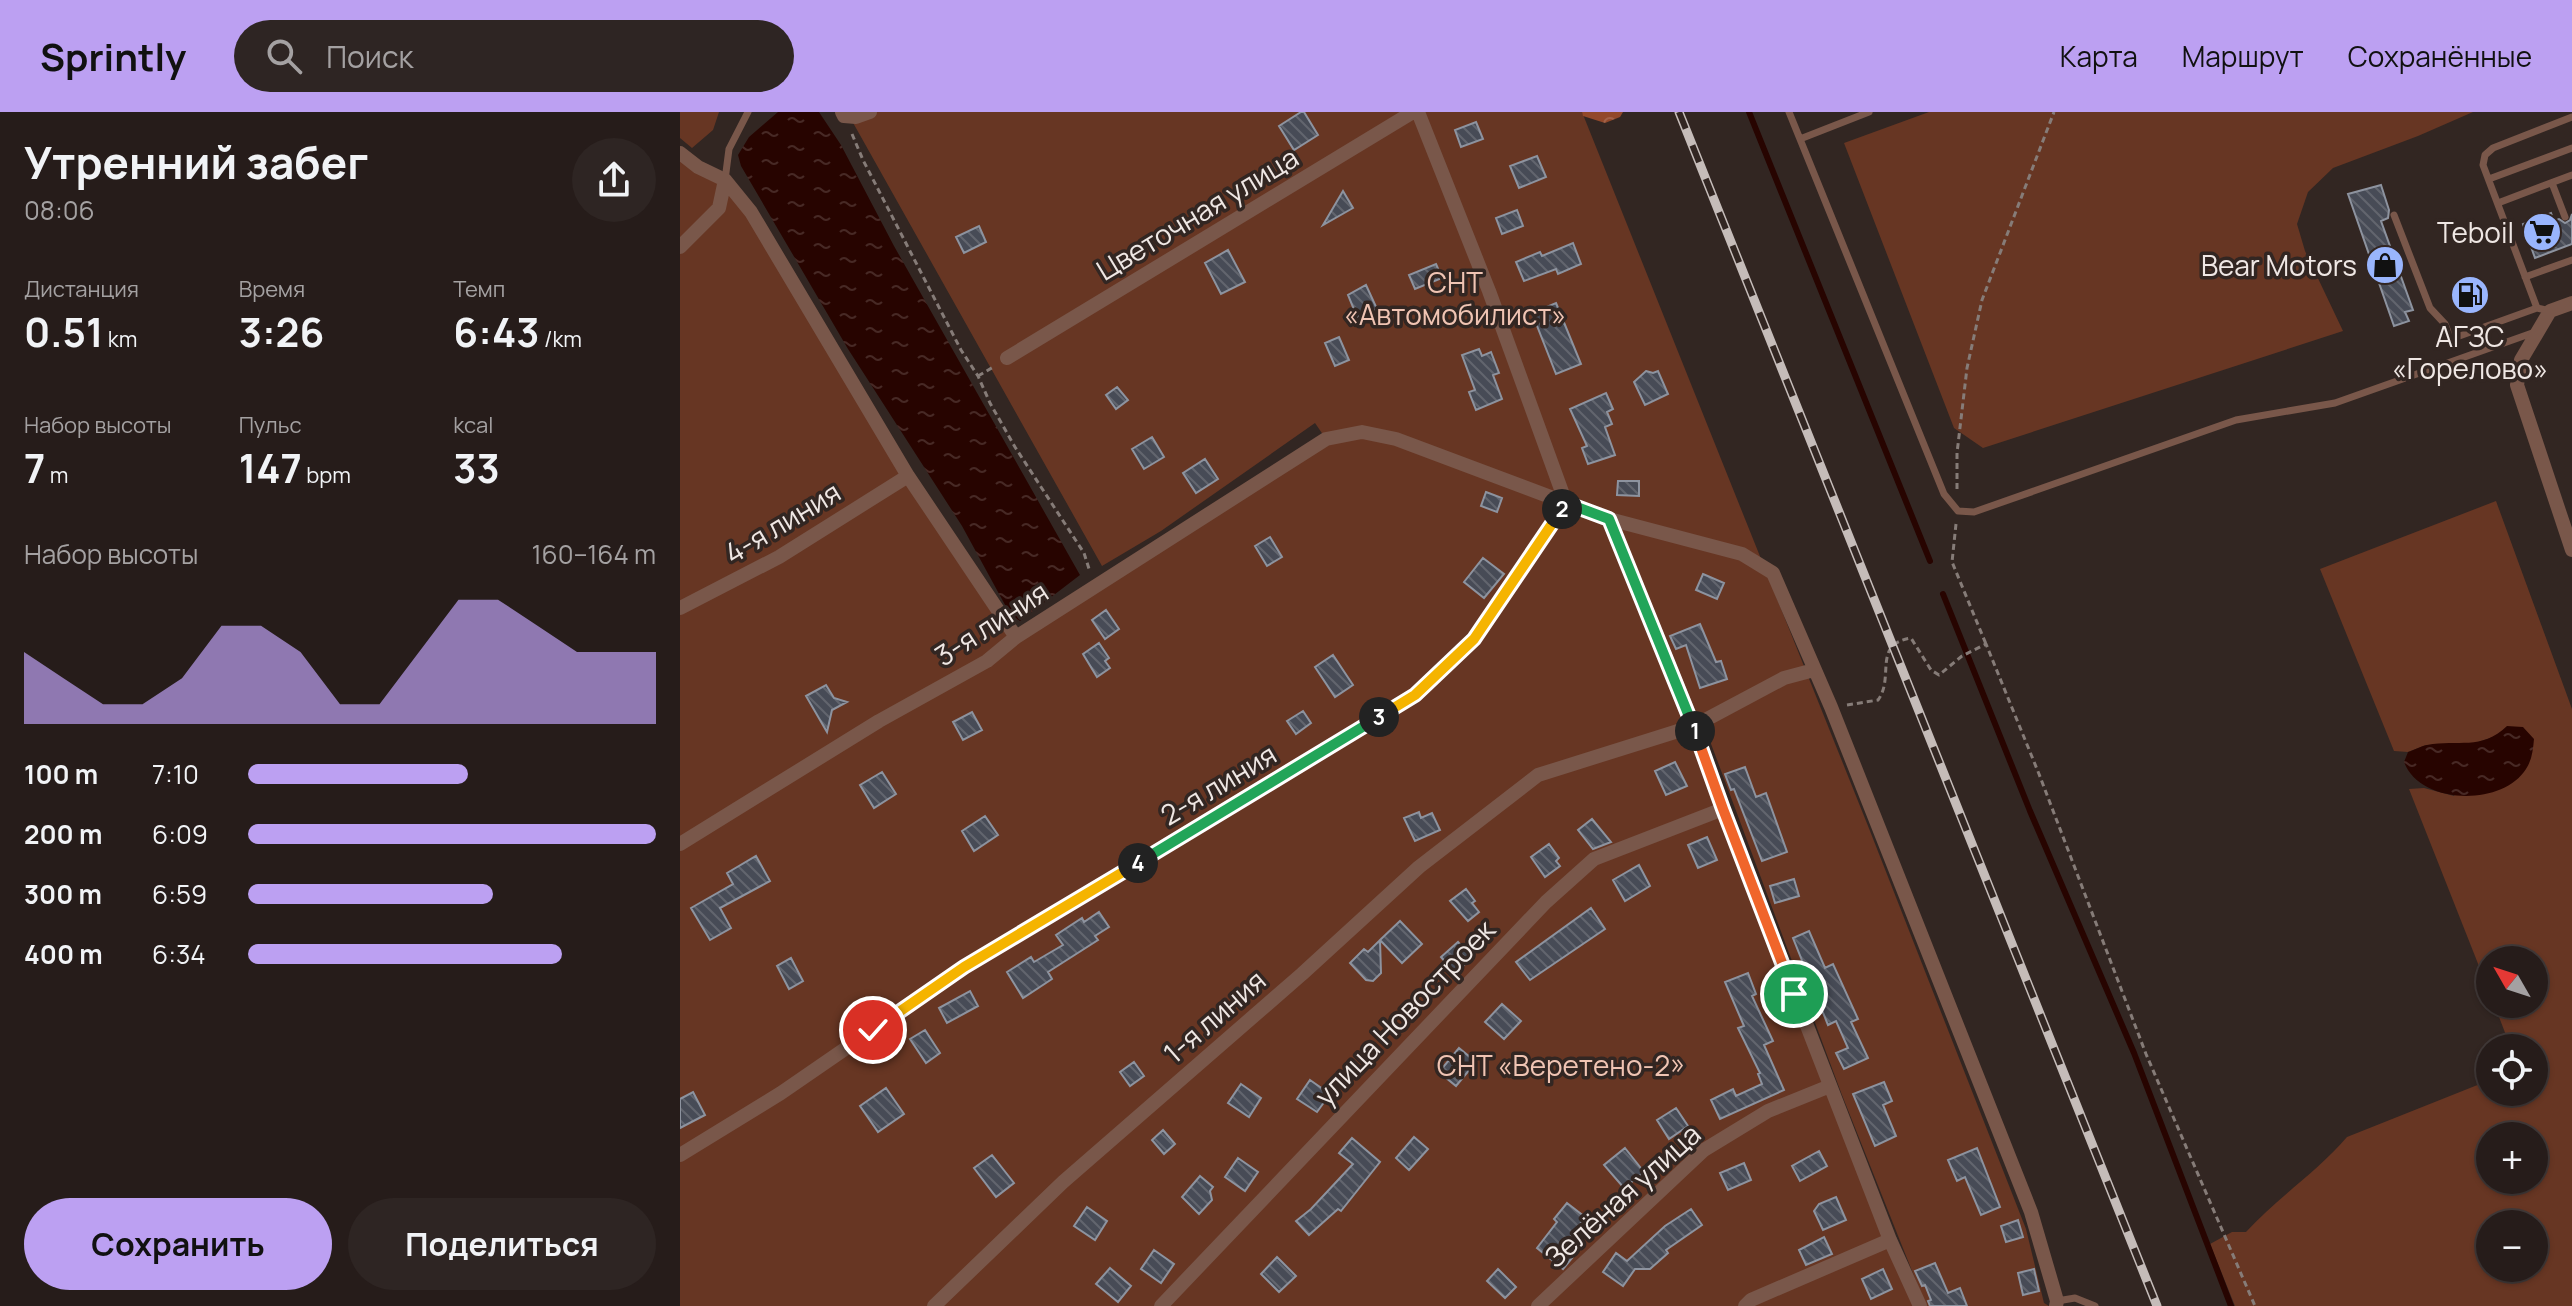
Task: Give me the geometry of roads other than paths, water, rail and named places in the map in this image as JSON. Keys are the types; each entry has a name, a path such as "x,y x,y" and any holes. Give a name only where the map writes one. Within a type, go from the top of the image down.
{"street":[{"path":"843,114 856,117 870,112"},
{"path":"1416,112 1489,291 1566,503 1609,519 1742,554 1773,573 1831,707 2031,1212 2057,1303"},
{"name":"Цветочная улица","path":"1007,358 1416,112"},
{"path":"680,153 698,167 725,180 751,212 908,476 1016,637"},
{"path":"680,247 719,208 725,180"},
{"path":"2572,303 2543,309 2537,332 2521,360 2517,385 2572,550"},
{"name":"3-я линия","path":"680,844 879,721 987,661 1016,637 1326,439 1362,432 1396,439 1566,503"},
{"name":"4-я линия","path":"680,608 779,557 908,476"},
{"name":"2-я линия","path":"680,1155 781,1093 964,967 1415,695 1474,639 1566,503"},
{"path":"1609,519 1694,726 1723,809 1890,1240 1920,1306"},
{"path":"1694,726 1784,678 1814,670"},
{"name":"1-я линия","path":"934,1306 1063,1182 1302,974 1419,867 1538,775 1694,726"},
{"name":"улица Новостроек","path":"1161,1306 1546,902 1594,859 1723,809"},
{"name":"Зелёная улица","path":"1538,1306 1704,1150 1768,1111 1830,1086"},
{"path":"1745,1306 1751,1300 1890,1240"}],"lane":[{"path":"725,180 729,149 748,112"},
{"path":"1789,112 1944,494 1958,511 1974,512 2236,420 2335,403 2537,332"},
{"path":"1800,139 1869,112"},
{"path":"2394,215 2430,308 2445,324 2451,339 2543,309 2525,277 2483,165 2485,155 2493,148 2572,117"},
{"path":"2489,179 2572,148"},
{"path":"2498,203 2572,175"},
{"path":"2552,183 2565,217"},
{"path":"2525,277 2572,260"},
{"path":"2057,1303 2075,1298 2095,1306"}],"water":[{"path":"778,112 819,112 841,145 894,246 1080,575 1020,621 1010,614 962,526 848,349 741,166 738,155 749,137"},
{"path":"2507,726 2523,727 2534,739 2533,747 2526,769 2515,781 2499,790 2481,795 2443,793 2426,787 2413,776 2404,762 2408,752 2422,746 2488,739"}],"waterway":[{"path":"1749,112 1930,561"},
{"path":"1943,594 2030,811 2134,1053 2231,1306"}],"railway":[{"path":"1679,112 2157,1306"}],"place":[{"name":"Teboil","path":"2542,232"},
{"name":"Bear Motors","path":"2385,265"},
{"name":"АГЗС «Горелово»","path":"2470,295"}],"park label":[{"name":"СНТ «Автомобилист»","path":"1455,298"},
{"name":"СНТ «Веретено-2»","path":"1561,1065"}]}
